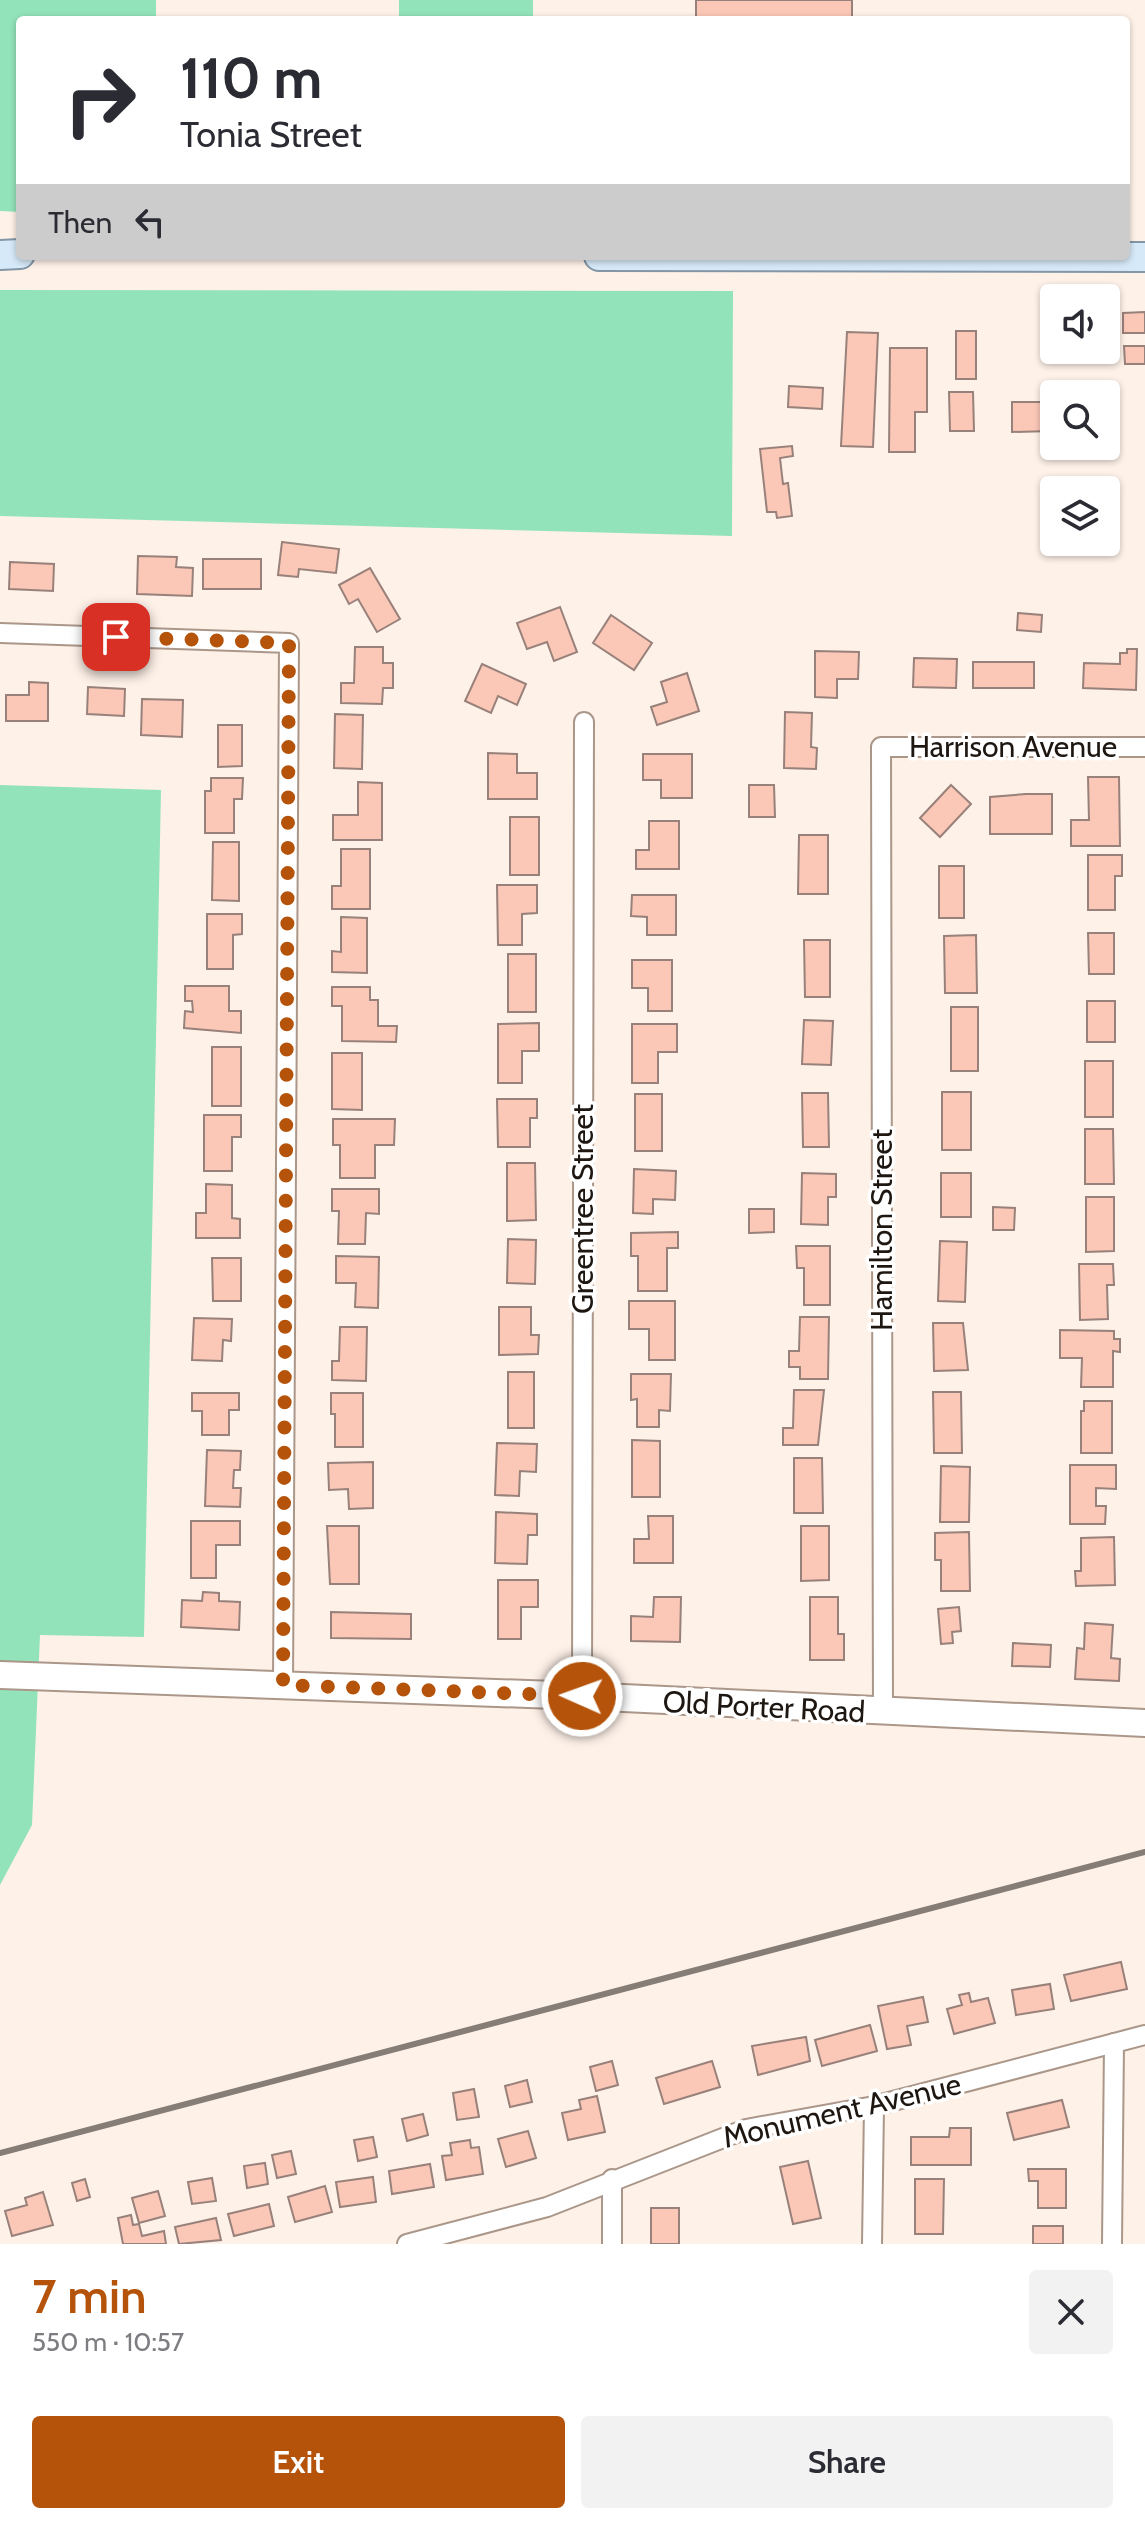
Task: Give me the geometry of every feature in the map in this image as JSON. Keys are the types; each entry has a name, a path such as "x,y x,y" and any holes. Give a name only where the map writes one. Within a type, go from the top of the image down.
{"street":[{"path":"0,633 289,643 283,1685"},
{"name":"Greentree Street","path":"582,1696 584,722"},
{"name":"Harrison Avenue","path":"881,747 1145,747"},
{"name":"Hamilton Street","path":"881,747 883,1713"},
{"name":"Old Porter Road","path":"0,1675 582,1696 883,1713 1145,1723"},
{"name":"Monument Avenue","path":"407,2244 547,2207 746,2129 874,2106 1145,2035"},
{"path":"1112,2244 1114,2043"},
{"path":"872,2244 874,2106"},
{"path":"612,2179 612,2244"}],"green space":[{"path":"0,0 156,0 156,16 16,16 16,212 0,211"},
{"path":"399,0 533,0 533,16 399,16"},
{"path":"0,290 733,291 732,536 0,516"},
{"path":"0,785 161,790 144,1637 40,1635 32,1825 0,1885"}],"building":[{"path":"696,0 852,0 852,16 696,16"},
{"path":"1145,312 1145,333 1123,333 1123,313"},
{"path":"956,331 976,331 976,379 956,379"},
{"path":"847,332 878,333 873,447 841,446"},
{"path":"1124,346 1145,346 1145,364 1125,364"},
{"path":"890,348 927,348 927,412 915,412 915,452 889,452"},
{"path":"789,386 823,388 822,409 788,407"},
{"path":"949,392 973,392 974,431 950,431"},
{"path":"1012,402 1040,402 1040,431 1012,432"},
{"path":"792,446 793,456 780,458 783,484 788,483 792,516 777,518 776,512 767,512 760,449"},
{"path":"282,542 339,549 336,573 299,569 298,577 278,575"},
{"path":"138,556 177,557 176,567 193,568 192,596 137,594"},
{"path":"203,559 261,559 261,589 203,589"},
{"path":"10,562 54,564 53,591 9,589"},
{"path":"370,568 400,619 377,632 358,599 349,604 339,585"},
{"path":"560,607 577,652 554,661 547,642 527,649 517,623"},
{"path":"1018,613 1042,615 1041,632 1017,630"},
{"path":"611,615 652,643 634,670 593,643"},
{"path":"355,647 383,647 383,663 393,663 393,688 383,688 382,704 341,703 341,683 354,683"},
{"path":"1127,649 1137,649 1136,690 1083,688 1084,663 1120,664 1120,653 1127,653"},
{"path":"815,651 859,652 858,679 837,679 837,698 815,697"},
{"path":"914,658 957,659 956,688 913,687"},
{"path":"973,662 1034,662 1034,688 973,688"},
{"path":"482,664 526,684 517,705 498,696 491,713 465,701"},
{"path":"687,673 699,711 657,725 651,707 667,702 661,682"},
{"path":"29,682 48,683 48,721 6,721 6,695 29,695"},
{"path":"88,687 125,689 124,716 87,714"},
{"path":"142,699 183,700 182,737 141,735"},
{"path":"785,712 812,713 811,747 817,748 816,769 784,768"},
{"path":"335,714 363,715 362,769 334,768"},
{"path":"218,725 242,725 242,766 218,767"},
{"path":"488,753 517,754 517,773 537,773 537,799 488,799"},
{"path":"643,754 692,754 692,798 661,798 661,780 643,780"},
{"path":"1088,777 1119,777 1120,846 1071,846 1071,820 1089,820"},
{"path":"211,778 243,778 242,799 234,799 234,833 205,833 205,791 211,791"},
{"path":"358,782 382,783 382,840 333,840 333,815 358,815"},
{"path":"749,785 774,785 775,817 749,817"},
{"path":"951,785 971,804 940,837 920,818"},
{"path":"1052,794 1052,834 990,834 990,797"},
{"path":"510,817 539,817 539,875 510,875"},
{"path":"649,821 679,821 679,869 636,869 636,850 649,850"},
{"path":"799,835 828,835 828,894 798,894"},
{"path":"213,842 239,842 239,901 212,900"},
{"path":"341,849 370,849 370,909 332,909 332,886 341,886"},
{"path":"1088,855 1122,855 1122,876 1115,876 1115,910 1088,910"},
{"path":"939,866 964,866 964,918 939,918"},
{"path":"497,885 537,885 537,913 522,914 522,945 498,945"},
{"path":"632,895 676,895 676,935 647,935 647,917 631,916"},
{"path":"207,914 242,914 242,934 233,935 233,969 207,969"},
{"path":"341,917 367,918 367,973 332,972 332,951 341,952"},
{"path":"1088,933 1114,933 1114,974 1089,974"},
{"path":"976,935 977,993 945,993 944,936"},
{"path":"804,940 830,940 830,997 805,997"},
{"path":"508,954 536,954 536,1012 508,1012"},
{"path":"632,960 672,960 672,1011 648,1011 648,988 632,988"},
{"path":"185,986 229,986 229,1011 241,1011 241,1033 184,1028 185,1011 193,1012 192,1001 185,1001"},
{"path":"332,987 370,987 370,1000 378,1000 378,1026 397,1026 396,1042 342,1041 342,1006 332,1006"},
{"path":"1087,1001 1115,1001 1115,1042 1087,1042"},
{"path":"951,1007 978,1007 978,1071 951,1071"},
{"path":"804,1020 833,1021 831,1065 802,1064"},
{"path":"539,1023 539,1051 522,1051 522,1083 498,1083 498,1024"},
{"path":"632,1024 677,1024 677,1052 658,1052 658,1083 632,1083"},
{"path":"212,1047 241,1047 241,1106 212,1106"},
{"path":"332,1053 362,1053 362,1110 332,1109"},
{"path":"1085,1061 1113,1061 1113,1117 1085,1117"},
{"path":"942,1092 971,1092 971,1150 942,1150"},
{"path":"802,1093 828,1093 829,1147 803,1147"},
{"path":"635,1094 662,1094 662,1151 635,1151"},
{"path":"497,1099 537,1099 537,1118 530,1118 530,1147 498,1147"},
{"path":"204,1115 241,1115 241,1137 232,1137 232,1171 204,1171"},
{"path":"333,1119 395,1119 394,1145 375,1145 375,1178 340,1178 340,1145 333,1145"},
{"path":"1085,1129 1113,1129 1114,1184 1085,1184"},
{"path":"507,1163 535,1163 536,1220 507,1221"},
{"path":"634,1169 676,1171 675,1200 653,1199 653,1214 633,1213"},
{"path":"802,1173 836,1174 836,1197 828,1197 828,1225 801,1224"},
{"path":"941,1173 971,1173 971,1217 941,1217"},
{"path":"206,1184 232,1185 232,1218 240,1219 240,1238 196,1238 196,1213 206,1213"},
{"path":"332,1189 379,1189 379,1214 366,1213 365,1244 338,1244 339,1211 332,1211"},
{"path":"1086,1197 1114,1197 1114,1251 1086,1252"},
{"path":"993,1207 1015,1208 1014,1230 993,1230"},
{"path":"749,1209 774,1209 774,1232 749,1233"},
{"path":"678,1232 678,1248 667,1248 667,1291 638,1291 638,1256 631,1256 631,1233"},
{"path":"508,1239 536,1240 535,1284 507,1283"},
{"path":"940,1241 967,1242 965,1302 938,1301"},
{"path":"796,1246 830,1246 830,1305 804,1305 804,1268 797,1268"},
{"path":"336,1256 379,1257 378,1308 355,1307 356,1283 336,1283"},
{"path":"212,1258 241,1258 241,1301 213,1301"},
{"path":"1079,1264 1113,1264 1114,1285 1107,1285 1108,1319 1080,1320"},
{"path":"629,1301 675,1301 675,1360 649,1360 649,1329 629,1329"},
{"path":"499,1307 531,1307 531,1335 539,1335 538,1354 499,1355"},
{"path":"800,1317 829,1317 828,1379 800,1379 800,1367 789,1367 789,1351 799,1351"},
{"path":"194,1318 232,1319 231,1341 223,1340 222,1361 192,1360"},
{"path":"933,1323 963,1323 968,1370 934,1371"},
{"path":"340,1327 367,1327 366,1381 332,1380 332,1361 339,1361"},
{"path":"1060,1330 1114,1331 1114,1339 1120,1339 1120,1352 1113,1351 1113,1387 1081,1387 1082,1358 1060,1358"},
{"path":"508,1372 534,1372 534,1428 508,1428"},
{"path":"631,1374 671,1374 670,1411 659,1410 659,1427 637,1427 637,1399 631,1400"},
{"path":"794,1390 824,1390 818,1445 783,1445 783,1428 793,1428"},
{"path":"933,1392 961,1392 962,1453 934,1453"},
{"path":"192,1393 239,1393 239,1410 229,1410 229,1435 202,1435 202,1411 192,1411"},
{"path":"331,1393 363,1393 363,1447 335,1447 335,1414 331,1414"},
{"path":"1084,1401 1112,1401 1112,1453 1081,1453 1081,1411 1084,1411"},
{"path":"632,1440 660,1441 660,1497 632,1497"},
{"path":"497,1443 537,1444 536,1472 520,1471 519,1496 495,1495"},
{"path":"207,1450 241,1451 240,1470 234,1470 233,1488 241,1488 240,1507 205,1506"},
{"path":"794,1458 822,1458 823,1513 794,1513"},
{"path":"373,1462 373,1508 349,1509 348,1489 329,1490 328,1463"},
{"path":"1070,1465 1116,1465 1116,1489 1096,1488 1096,1506 1106,1506 1105,1524 1070,1524"},
{"path":"941,1466 970,1467 969,1522 940,1522"},
{"path":"496,1512 537,1514 537,1535 528,1535 527,1564 495,1563"},
{"path":"648,1516 673,1516 673,1563 634,1563 634,1539 649,1539"},
{"path":"191,1521 240,1521 240,1545 216,1545 216,1578 191,1578"},
{"path":"327,1526 359,1526 359,1584 330,1584"},
{"path":"801,1526 829,1526 829,1580 801,1581"},
{"path":"969,1532 970,1591 941,1591 941,1560 935,1560 935,1533"},
{"path":"1114,1537 1115,1585 1076,1586 1075,1571 1081,1571 1081,1538"},
{"path":"498,1580 538,1580 538,1607 521,1607 521,1639 498,1639"},
{"path":"203,1592 219,1593 219,1601 240,1602 239,1630 181,1627 182,1600 202,1601"},
{"path":"654,1597 681,1597 680,1642 631,1641 631,1616 653,1617"},
{"path":"810,1597 838,1597 838,1634 844,1634 844,1660 810,1660"},
{"path":"959,1607 961,1631 952,1632 953,1643 941,1644 938,1609"},
{"path":"331,1612 411,1614 411,1639 331,1638"},
{"path":"1085,1623 1113,1625 1111,1658 1120,1659 1119,1681 1075,1679 1077,1648 1084,1649"},
{"path":"1013,1643 1051,1645 1050,1667 1012,1666"},
{"path":"1121,1962 1127,1989 1071,2001 1064,1975"},
{"path":"1050,1984 1054,2009 1016,2015 1012,1990"},
{"path":"969,1993 971,2002 988,1998 995,2023 954,2034 947,2009 962,2005 959,1995"},
{"path":"923,1997 928,2022 907,2026 911,2045 887,2049 878,2006"},
{"path":"870,2025 877,2051 822,2066 815,2040"},
{"path":"806,2037 810,2061 758,2075 752,2046"},
{"path":"612,2061 618,2085 596,2091 590,2067"},
{"path":"712,2061 720,2087 664,2104 656,2078"},
{"path":"527,2080 532,2102 510,2107 505,2086"},
{"path":"474,2089 479,2117 457,2120 453,2093"},
{"path":"597,2096 605,2132 568,2140 562,2113 581,2109 579,2100"},
{"path":"1062,2100 1069,2127 1014,2140 1007,2113"},
{"path":"423,2114 428,2135 407,2141 402,2119"},
{"path":"950,2128 971,2128 971,2165 911,2165 911,2137 949,2137"},
{"path":"528,2131 536,2158 506,2167 498,2139"},
{"path":"373,2137 377,2157 358,2161 354,2140"},
{"path":"470,2140 471,2148 479,2147 483,2174 446,2180 442,2156 452,2155 450,2143"},
{"path":"291,2151 296,2174 277,2178 272,2155"},
{"path":"808,2161 821,2218 793,2224 780,2167"},
{"path":"265,2163 268,2184 247,2188 244,2166"},
{"path":"430,2164 434,2187 392,2194 389,2171"},
{"path":"1028,2169 1066,2169 1066,2208 1038,2208 1038,2181 1029,2181"},
{"path":"373,2177 376,2202 340,2207 336,2182"},
{"path":"212,2178 216,2201 192,2204 188,2182"},
{"path":"85,2179 90,2197 77,2201 72,2183"},
{"path":"915,2179 944,2179 943,2234 915,2234"},
{"path":"325,2186 332,2212 295,2222 288,2197"},
{"path":"158,2191 165,2216 139,2223 132,2198"},
{"path":"43,2192 53,2225 12,2236 5,2211 27,2205 25,2198"},
{"path":"269,2204 274,2226 234,2236 228,2214"},
{"path":"651,2208 679,2208 679,2244 651,2244"},
{"path":"131,2215 133,2225 139,2224 142,2236 164,2231 166,2244 123,2244 118,2218"},
{"path":"216,2218 221,2240 179,2244 175,2227"},
{"path":"1033,2226 1063,2226 1063,2244 1033,2244"}],"railway":[{"path":"0,2153 1145,1852"}],"route":[{"path":"116,637 289,643 283,1685 582,1696"}]}
